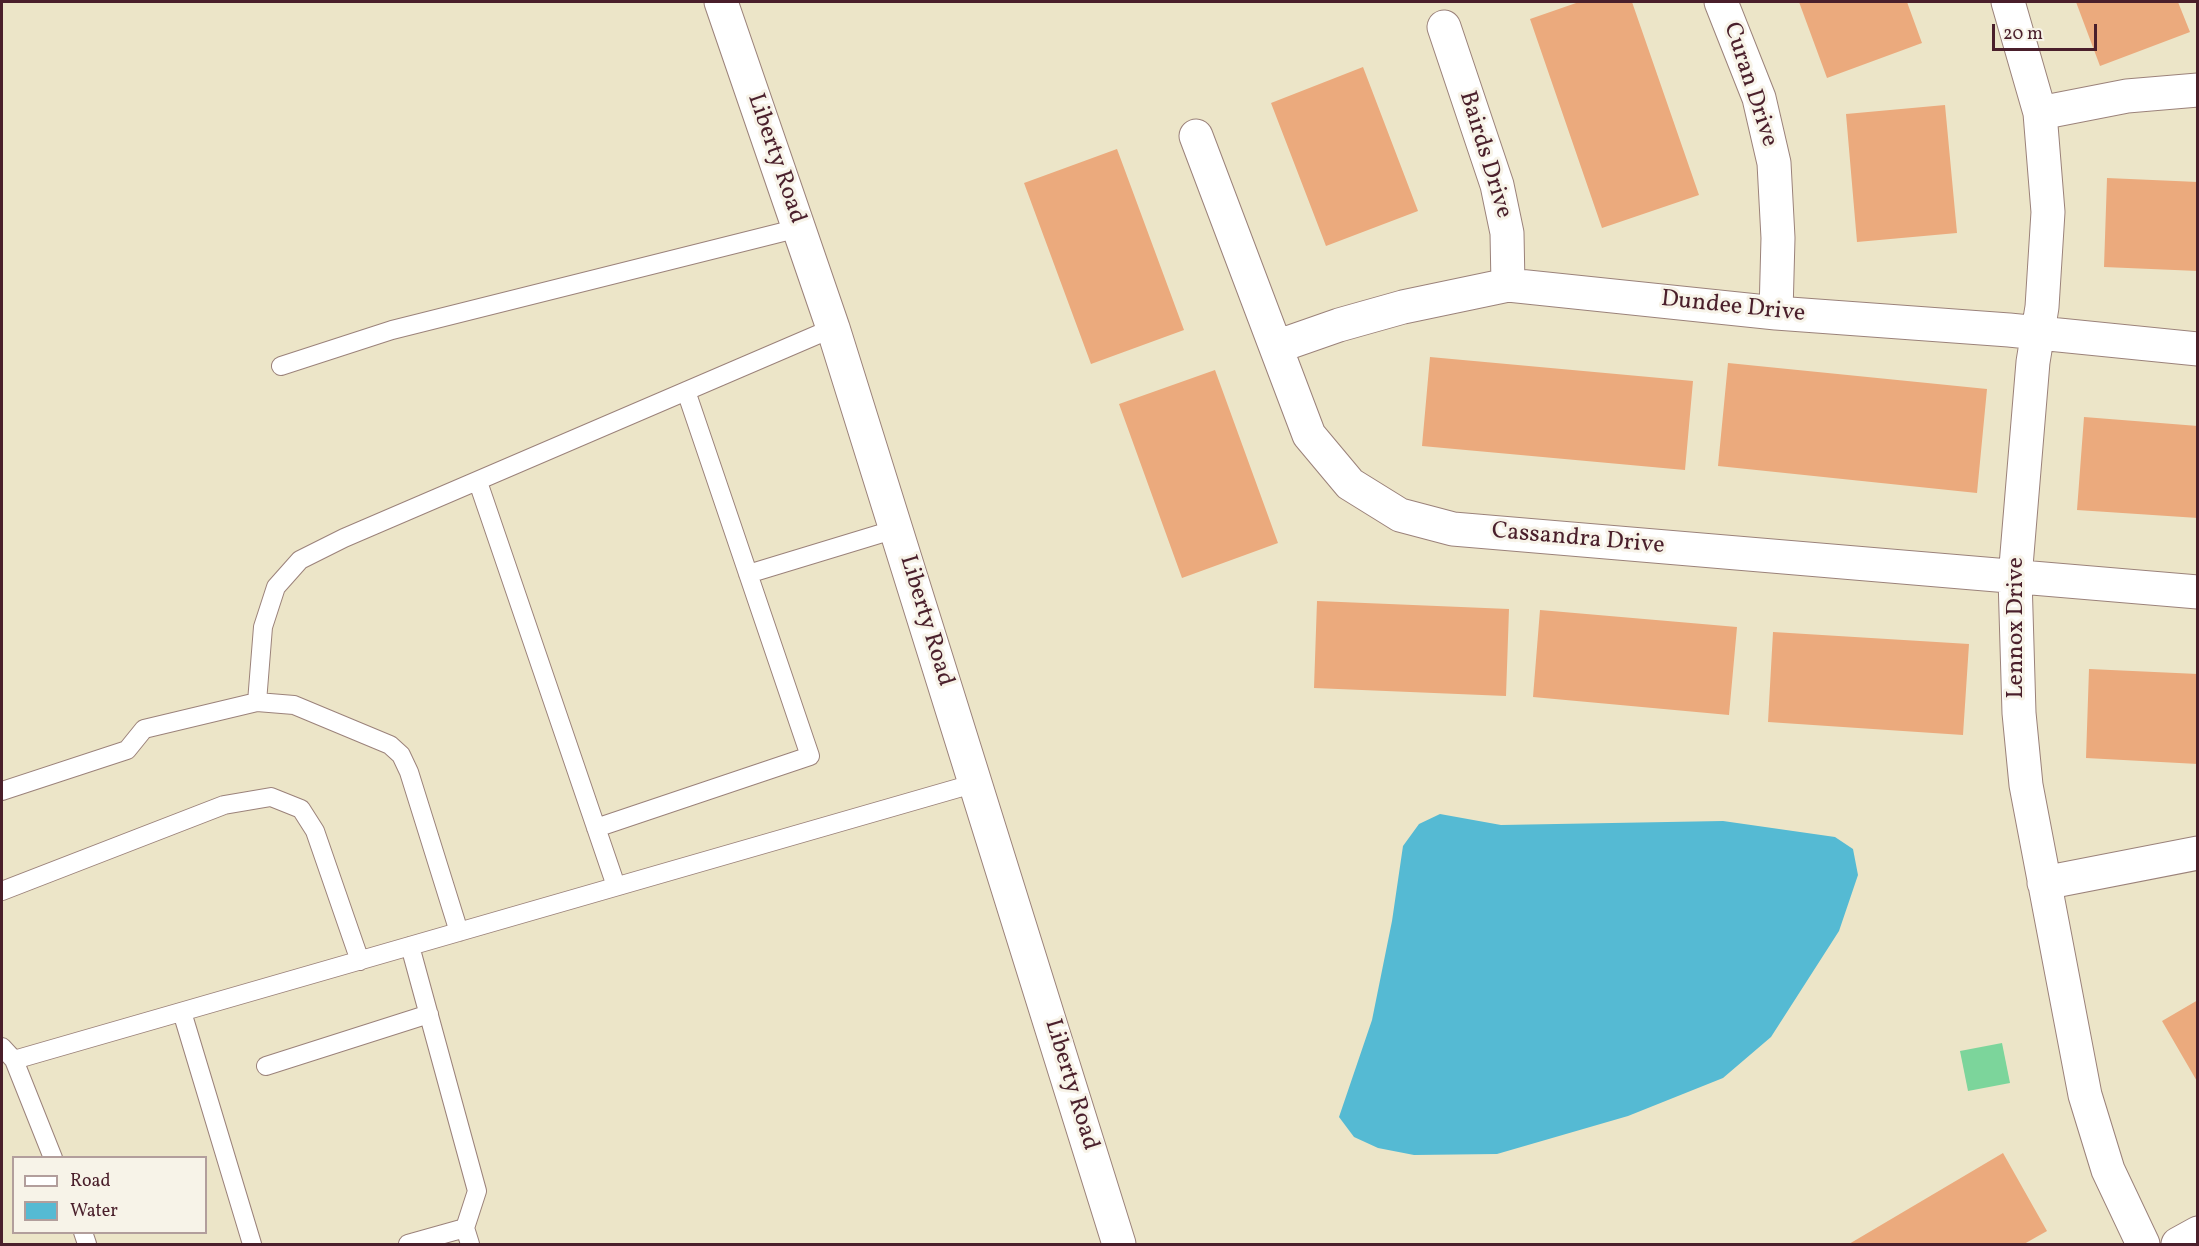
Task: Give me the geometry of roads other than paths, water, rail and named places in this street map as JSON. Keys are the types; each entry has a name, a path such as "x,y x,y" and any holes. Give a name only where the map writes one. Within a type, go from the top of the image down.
{"street":[{"name":"Liberty Road","path":"721,2 832,328 1119,1245"},
{"name":"Curan Drive","path":"1721,2 1759,98 1774,163 1778,238 1776,313"},
{"name":"Lennox Drive","path":"2008,2 2040,113 2048,213 2042,307 2032,374 2015,578 2019,713 2026,785 2085,1095 2108,1170 2143,1245"},
{"name":"Bairds Drive","path":"1444,27 1497,185 1507,233 1508,285"},
{"path":"2040,113 2127,96 2198,90"},
{"name":"Cassandra Drive","path":"1196,136 1309,435 1350,484 1400,515 1453,529 2198,592"},
{"name":"Dundee Drive","path":"1276,347 1339,325 1403,307 1508,285 1776,313 2038,333 2198,349"},
{"path":"2044,883 2198,853"},
{"path":"2178,1245 2198,1233"}],"lane":[{"path":"281,366 393,330 799,228"},
{"path":"257,702 263,627 276,588 300,560 344,538 832,328"},
{"path":"596,828 810,756 686,392"},
{"path":"478,482 616,886"},
{"path":"748,574 896,529"},
{"path":"2,791 127,750 144,729 257,702 294,705 390,745 401,755 409,772 459,932"},
{"path":"51,1156 8,1053 182,1012 976,783"},
{"path":"2,891 224,805 271,797 301,809 315,831 360,961"},
{"path":"408,1245 467,1236 477,1191 410,946"},
{"path":"182,1012 252,1245"},
{"path":"266,1066 429,1014"}],"water":[{"path":"1440,814 1501,825 1723,821 1835,837 1853,849 1858,875 1839,931 1771,1037 1723,1078 1628,1116 1497,1154 1414,1155 1378,1148 1354,1137 1339,1117 1372,1020 1392,921 1403,846 1419,824"}]}
